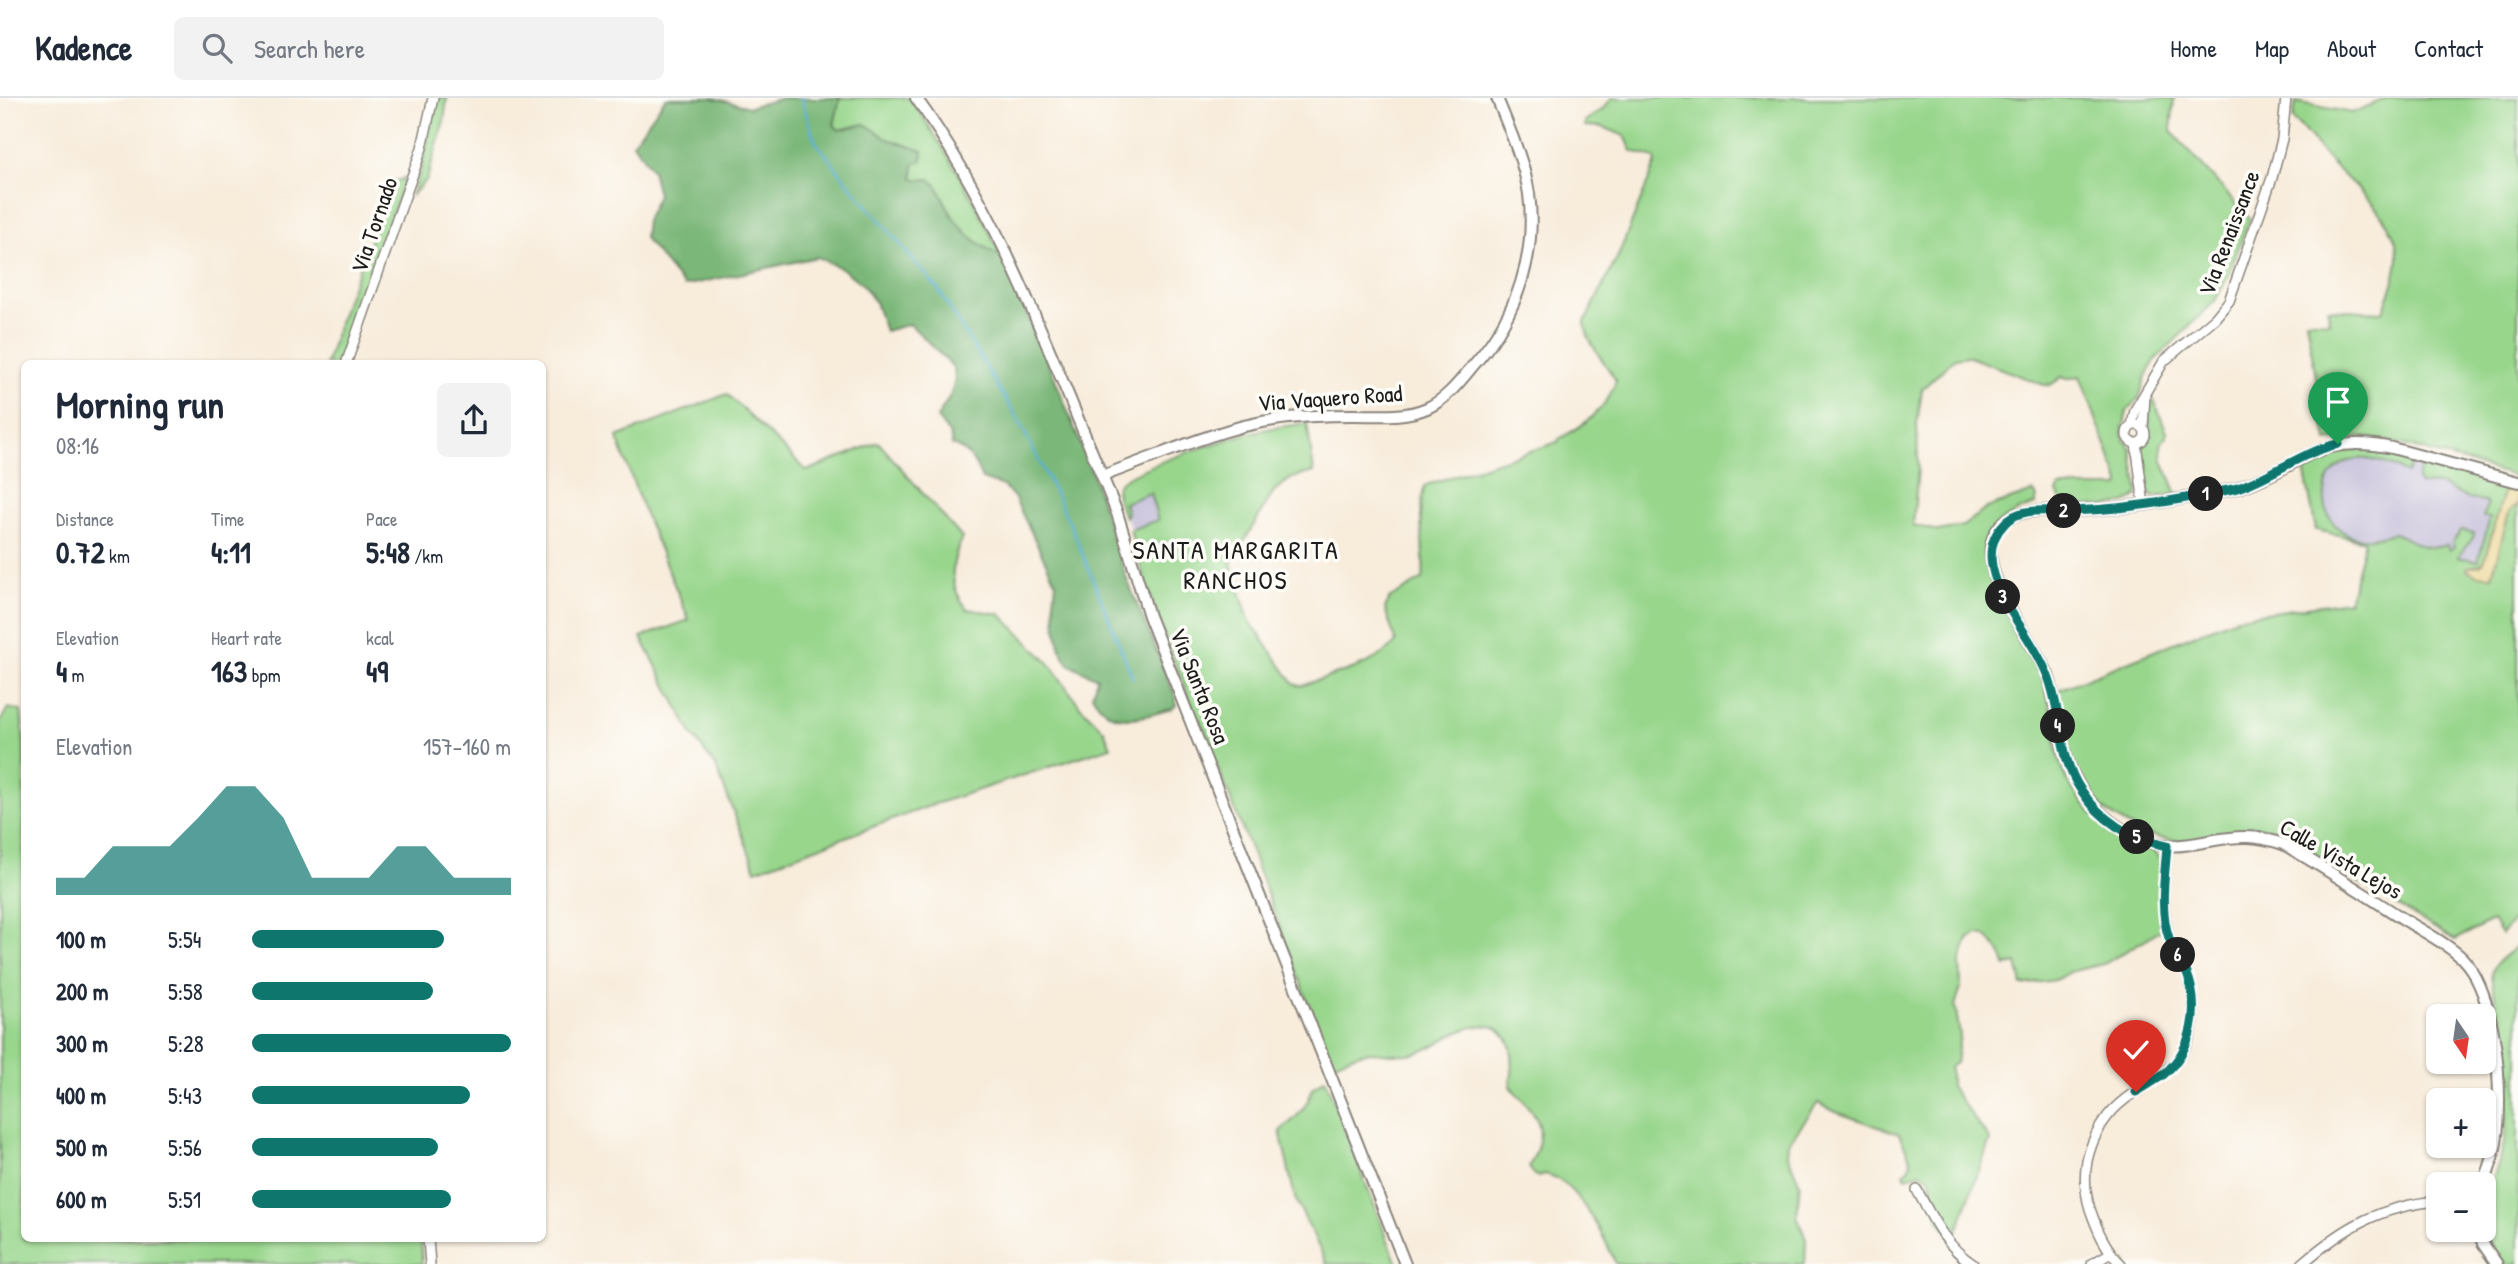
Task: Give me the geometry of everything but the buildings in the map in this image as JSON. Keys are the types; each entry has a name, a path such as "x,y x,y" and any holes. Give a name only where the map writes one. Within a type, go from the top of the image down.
{"street":[{"name":"Via Tornado","path":"347,360 422,148 433,98"},
{"name":"Via Santa Rosa","path":"916,98 963,171 998,235 1102,475 1117,513 1149,616 1405,1264"},
{"name":"Via Vaquero Road","path":"1102,475 1248,425 1297,417 1405,414 1423,410 1441,400 1486,350 1502,327 1524,276 1530,250 1529,193 1497,98"},
{"name":"Via Renaissance","path":"2132,426 2135,410 2164,361 2215,318 2229,301 2283,139 2286,98"},
{"name":"Via Renaissance","path":"2136,443 2145,437 2145,394"},
{"path":"2143,427 2132,426 2127,436 2136,443 2144,505 2238,488 2256,482 2322,448 2354,443 2392,448 2518,482"},
{"name":"Calle Vista Lejos","path":"2144,505 2101,511 2020,513 2007,520 1997,531 1991,546 1996,580 2010,611 2030,640 2048,676 2063,750 2080,789 2101,815 2150,842 2167,846 2201,844 2244,836 2283,844 2435,937 2463,959 2479,984 2496,1050 2499,1081 2496,1143 2487,1172"},
{"path":"2120,1264 2109,1254 2095,1223 2087,1200 2084,1176 2090,1149 2099,1129 2113,1109 2163,1075 2178,1059 2191,1031 2193,993 2187,972 2169,938 2165,922 2167,846"},
{"path":"1917,1190 1936,1226 1951,1246 1973,1264"},
{"path":"2302,1264 2328,1242 2362,1221 2396,1207 2426,1203"},
{"path":"428,1242 430,1264"},
{"path":"2482,1242 2497,1264"},
{"path":"2092,1264 2109,1254"}],"shaded area":[{"path":"2392,454 2506,485 2484,563 2316,530 2313,458"},
{"path":"1150,492 1158,520 1130,530 1124,503"}],"green space":[{"path":"436,98 447,98 444,121 427,179 411,196 422,166"},
{"path":"666,98 713,98 749,107 783,98 840,98 834,125 839,130 865,124 888,139 923,151 922,160 914,165 913,178 930,179 964,230 977,242 1001,256 1053,374 1092,473 1126,577 1176,698 1176,705 1172,709 1128,718 1108,713 1092,695 1097,678 1069,664 1061,651 1056,626 1056,583 1014,497 1003,486 982,479 968,454 952,445 950,435 937,418 951,394 955,380 954,368 910,324 885,331 875,302 862,284 843,269 817,257 684,286 644,238 646,220 658,195 652,170 633,143"},
{"path":"840,98 910,98 959,175 1001,256 977,242 964,230 930,179 913,178 914,165 923,151 888,139 865,124 839,130 834,125"},
{"path":"1612,98 2174,98 2171,131 2250,219 2215,301 2156,359 2146,376 2139,398 2127,411 2122,434 2131,448 2138,490 2138,495 2132,500 2103,506 2064,506 2057,492 2059,487 2119,487 2120,483 2080,376 2067,379 2062,377 2052,384 2044,385 1967,356 1955,358 1922,389 1917,423 1918,468 1913,525 1938,531 1963,526 1987,508 2033,492 2037,497 2035,505 2002,521 1988,536 1984,554 1988,574 2040,672 2048,697 2062,768 2067,779 2100,820 2152,850 2161,861 2162,871 2159,904 2161,930 2104,964 2072,971 2055,980 2022,985 2017,963 2005,966 1992,941 1979,934 1968,939 1960,963 1961,988 1955,1006 1960,1034 1956,1063 1950,1067 1950,1086 1990,1140 1956,1234 1952,1238 1939,1220 1930,1178 1921,1173 1906,1177 1904,1173 1909,1169 1911,1160 1899,1134 1818,1103 1788,1143 1787,1154 1800,1184 1797,1216 1806,1239 1805,1264 1616,1264 1597,1225 1578,1198 1556,1178 1545,1174 1539,1177 1534,1175 1529,1167 1539,1141 1538,1122 1510,1086 1510,1046 1506,1036 1498,1029 1488,1026 1475,1027 1416,1053 1368,1052 1332,1064 1233,805 1177,669 1140,565 1130,530 1158,520 1150,493 1124,503 1127,513 1125,517 1118,502 1117,486 1124,479 1159,463 1246,434 1307,423 1314,472 1292,478 1274,491 1231,563 1249,620 1294,684 1301,686 1366,663 1388,650 1396,642 1385,609 1389,599 1423,579 1421,504 1426,485 1558,442 1601,408 1612,391 1616,381 1593,346 1585,322 1619,254 1656,162 1654,158 1632,151 1625,136 1603,127 1585,126 1585,121 1602,110"},
{"path":"2387,98 2518,98 2518,477 2398,443 2364,437 2327,441 2306,320 2329,322 2328,309 2383,312 2395,277 2398,255 2396,241 2381,214 2293,119 2296,102 2352,113"},
{"path":"405,178 341,360 327,360 344,307 384,206 389,183"},
{"path":"727,394 807,471 878,442 962,538 955,557 953,575 957,592 967,609 1000,614 1048,662 1080,706 1104,730 1111,747 935,804 756,870 716,767 693,736 641,637 689,620 644,512 617,437"},
{"path":"2151,394 2167,432 2161,444 2163,461 2177,494 2153,497 2147,490 2140,448 2148,437"},
{"path":"2363,448 2410,458 2412,462 2407,473 2382,462 2356,459 2342,464 2332,474 2326,486 2328,513 2335,525 2346,533 2365,538 2393,533 2425,547 2447,545 2450,550 2454,547 2452,542 2462,530 2474,533 2474,536 2458,557 2478,561 2490,518 2483,517 2487,504 2485,501 2468,499 2440,484 2420,485 2417,480 2421,464 2426,462 2506,485 2484,563 2475,566 2492,576 2509,512 2518,504 2518,916 2501,934 2492,921 2455,940 2286,839 2251,833 2179,840 2145,833 2114,817 2089,793 2075,768 2068,746 2058,690 2238,617 2349,601 2365,541 2316,530 2303,463 2325,454"},
{"path":"8,708 21,711 21,1242 421,1242 422,1264 0,1264 0,722"},
{"path":"2518,945 2518,1264 2504,1264 2491,1242 2496,1242 2496,1172 2503,1148 2507,1112 2504,1066 2496,1023 2494,1004 2497,1003 2491,975 2496,964"},
{"path":"1325,1079 1397,1264 1327,1264 1295,1198 1280,1131 1300,1112 1313,1087"}],"sand":[{"path":"2506,485 2518,488 2518,504 2509,512 2492,576 2477,575 2467,570 2468,567 2484,562"}],"waterway":[{"path":"801,98 815,141 938,289 1019,421 1069,521 1133,678"}],"district":[{"name":"SANTA MARGARITA RANCHOS","path":"1236,565"}],"route":[{"path":"2136,1092 2163,1075 2178,1059 2191,1031 2194,1011 2193,993 2187,972 2169,938 2165,922 2167,846 2133,836 2115,825 2101,815 2080,789 2063,750 2048,676 2030,640 2000,592 1992,567 1991,546 1997,531 2007,520 2020,513 2101,511 2238,488 2256,482 2306,455 2338,444"}]}
